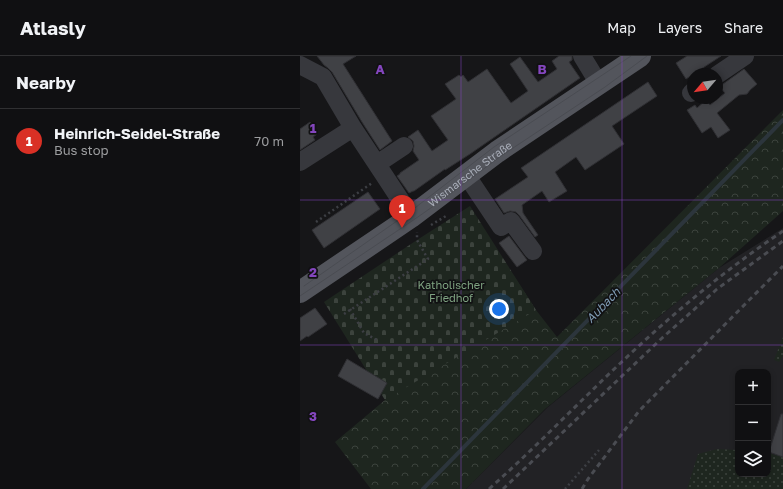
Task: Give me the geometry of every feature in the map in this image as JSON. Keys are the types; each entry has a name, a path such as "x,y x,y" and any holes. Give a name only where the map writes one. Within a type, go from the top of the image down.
{"main road":[{"name":"Wismarsche Straße","path":"300,292 410,217 467,176 497,152 640,56"}],"street":[{"path":"582,56 600,83"},
{"path":"723,71 745,56"},
{"path":"300,65 323,77 353,128 410,217"},
{"path":"300,162 353,128"},
{"path":"380,169 404,146"},
{"path":"467,176 501,227 511,221 533,251"}],"path":[{"path":"316,222 380,169"},
{"path":"344,314 428,259 417,240 417,232 410,217"},
{"path":"350,310 364,333 377,340"},
{"path":"565,489 599,450"}],"shaded area":[{"path":"783,228 783,489 466,489 548,407 719,268"}],"green space":[{"path":"783,110 783,211 719,268 545,409 466,489 371,489 335,442 385,400 514,276 536,310 557,337"},
{"name":"Katholischer Friedhof","path":"470,206 536,310 385,400 324,302"},
{"path":"783,337 783,356 779,362 774,360"},
{"path":"717,449 735,450 735,477 771,477 771,454 783,457 783,489 687,489 698,454"}],"building":[{"path":"317,56 356,56 343,64 392,141 380,150 332,72"},
{"path":"559,56 572,56 572,60 569,62 580,78 470,154 409,193 397,176 419,160 413,151 413,141 408,137 418,130 432,151 448,140 431,116 456,99 445,84 459,75 461,77 463,75 468,82 487,69 511,103 528,91 510,64 520,57 538,82 557,69 552,61"},
{"path":"687,56 721,56 703,68 687,68 686,79 676,63"},
{"path":"744,69 757,84 747,94 739,95 717,113 730,130 718,138 711,127 702,133 687,110 695,105 697,108 702,104 723,104 723,95 725,93 723,91 723,84"},
{"path":"648,82 657,96 612,126 624,144 585,170 576,157 555,172 567,191 549,202 542,191 522,205 523,213 538,235 535,237 516,212 510,211 504,213 495,199 528,177 521,168"},
{"path":"310,122 317,134 313,137 315,140 300,150 300,129"},
{"path":"368,192 380,209 324,248 312,230"},
{"path":"509,236 527,260 517,267 499,243"},
{"path":"315,308 327,324 300,341 300,318"},
{"path":"347,359 387,383 378,399 338,376"},
{"path":"781,414 783,414 783,457 771,453 771,446"}],"waterway":[{"name":"Aubach","path":"423,489 783,120"}],"tram line":[{"path":"304,286 407,214 494,147 631,56"},
{"path":"300,296 412,221 501,156 605,87 647,56"}],"railway":[{"path":"489,489 631,353 668,320 732,267 783,231"},
{"path":"503,489 661,339 717,289 783,241"},
{"path":"582,489 639,411 783,266"}],"place":[{"name":"Heinrich-Seidel-Straße","path":"402,228"}]}
